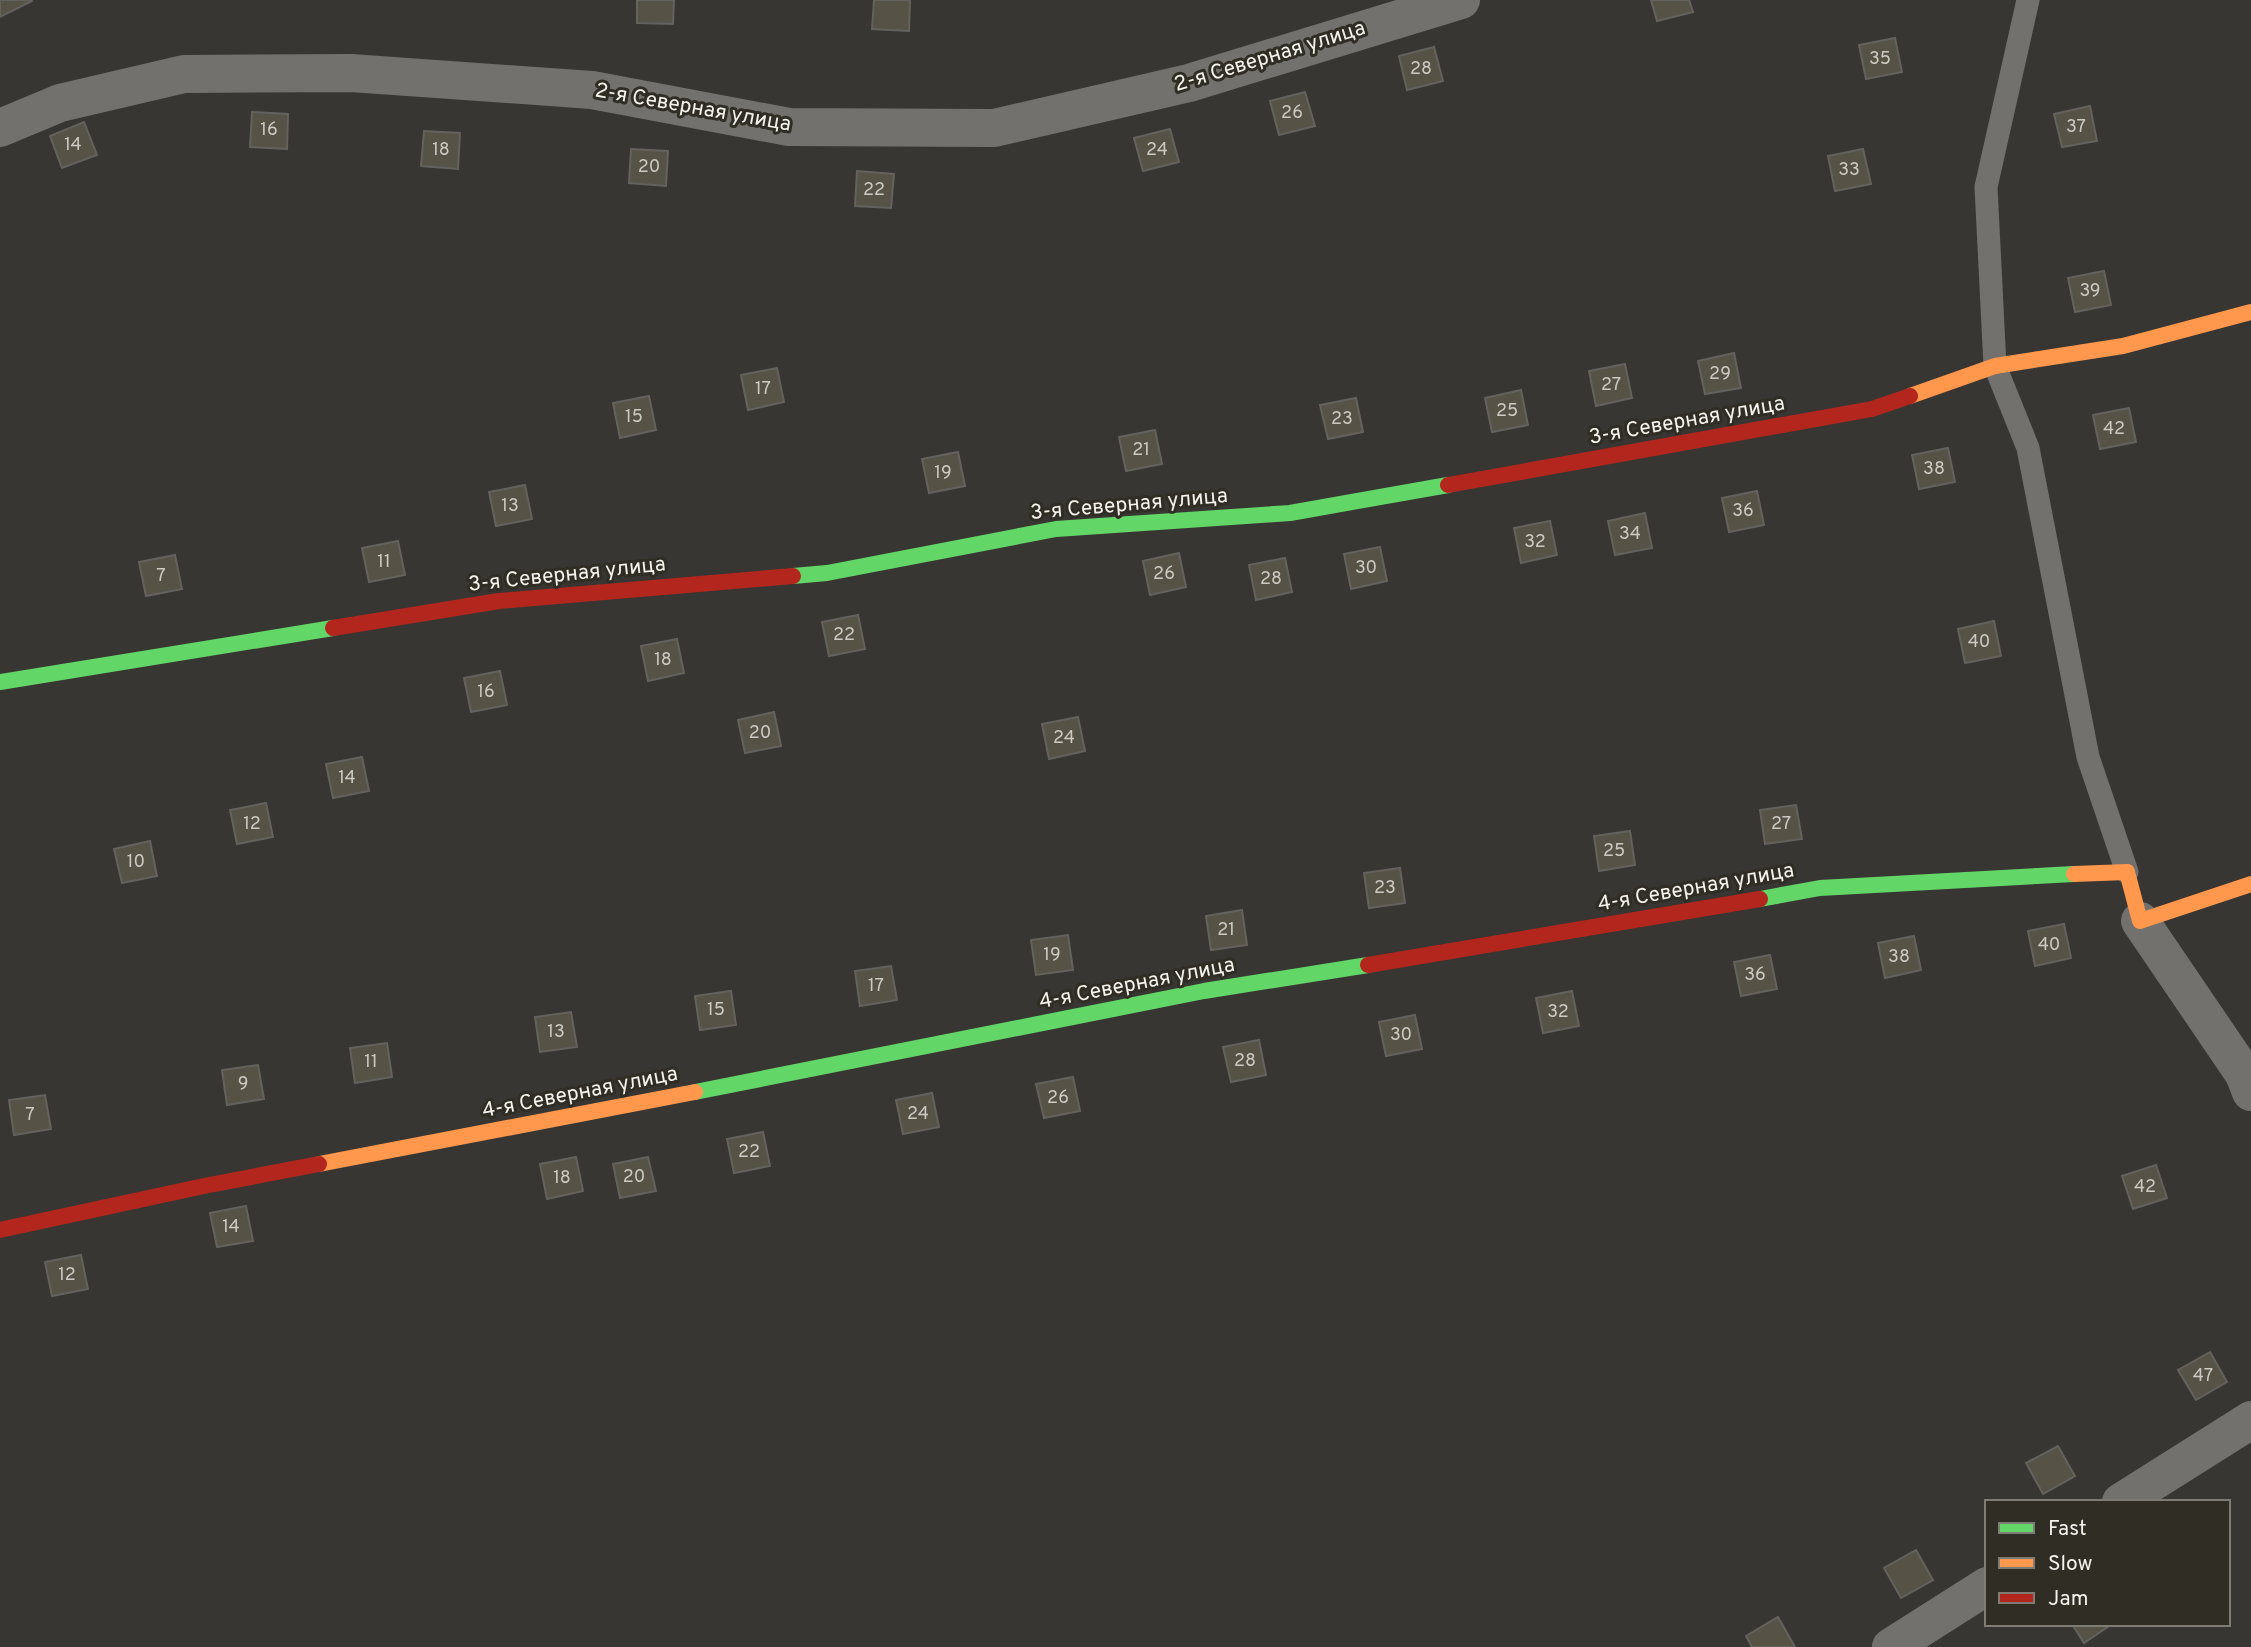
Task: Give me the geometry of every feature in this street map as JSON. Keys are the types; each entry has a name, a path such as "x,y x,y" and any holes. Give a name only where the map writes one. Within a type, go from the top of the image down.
{"street":[{"name":"2-я Северная улица","path":"0,128 60,103 184,74 351,73 592,90 789,127 994,128 1189,83 1461,0"},
{"name":"3-я Северная улица","path":"0,682 499,601 827,573 1056,529 1290,513 1872,409 1995,366 2123,346 2251,312"},
{"path":"2127,872 2140,920 2244,1074 2251,1092"},
{"name":"4-я Северная улица","path":"0,1230 204,1186 855,1062 1204,991 1542,937 1820,888 2004,876 2127,872"},
{"path":"2140,920 2251,884"},
{"path":"2124,1500 2251,1420"},
{"path":"1891,1647 1985,1587"}],"lane":[{"path":"2028,0 1986,187 1995,366 2028,448 2088,757 2127,872"}],"building":[{"path":"0,0 31,0 32,1 0,17"},
{"path":"637,0 674,0 673,24 637,23"},
{"path":"874,0 910,0 909,31 872,29"},
{"path":"1651,0 1689,0 1693,12 1657,21"},
{"path":"1895,38 1902,72 1866,79 1859,45"},
{"path":"1434,47 1443,81 1407,90 1399,56"},
{"path":"1305,92 1315,126 1279,135 1270,101"},
{"path":"2090,106 2097,141 2062,147 2054,114"},
{"path":"252,112 288,114 287,149 250,147"},
{"path":"84,122 97,155 62,168 50,136"},
{"path":"1170,129 1179,162 1143,171 1134,138"},
{"path":"424,131 460,133 458,169 421,166"},
{"path":"631,149 668,151 666,186 629,183"},
{"path":"1863,149 1871,184 1835,191 1828,156"},
{"path":"857,171 894,174 891,208 855,206"},
{"path":"2104,271 2111,305 2075,312 2068,278"},
{"path":"1734,353 1741,388 1705,394 1698,361"},
{"path":"1625,364 1632,398 1596,406 1589,371"},
{"path":"777,368 784,402 748,410 741,375"},
{"path":"1521,390 1528,425 1492,432 1485,398"},
{"path":"649,396 656,430 620,438 613,403"},
{"path":"1356,398 1363,432 1328,439 1320,405"},
{"path":"2129,408 2136,442 2100,449 2093,415"},
{"path":"1155,430 1162,464 1126,471 1119,437"},
{"path":"1948,448 1955,482 1919,489 1912,455"},
{"path":"958,452 965,486 929,493 922,459"},
{"path":"525,485 532,519 496,526 489,492"},
{"path":"1757,491 1764,525 1729,532 1722,498"},
{"path":"1645,513 1652,548 1615,555 1608,521"},
{"path":"1550,521 1557,555 1521,563 1514,528"},
{"path":"398,541 405,575 369,582 362,548"},
{"path":"1380,547 1387,581 1351,589 1344,554"},
{"path":"1179,553 1186,587 1150,595 1143,561"},
{"path":"175,555 182,589 146,596 139,562"},
{"path":"1285,558 1292,592 1256,600 1249,565"},
{"path":"858,615 865,649 829,656 822,622"},
{"path":"1994,621 2001,656 1965,663 1958,629"},
{"path":"677,639 684,673 648,681 641,646"},
{"path":"500,671 507,705 471,712 464,678"},
{"path":"774,712 781,746 745,753 738,720"},
{"path":"1078,717 1085,751 1049,759 1042,724"},
{"path":"362,757 369,791 333,798 326,764"},
{"path":"266,803 273,837 237,844 230,810"},
{"path":"1796,805 1802,839 1765,844 1760,810"},
{"path":"1630,831 1635,865 1599,871 1594,836"},
{"path":"150,841 157,876 122,883 114,849"},
{"path":"1400,868 1405,903 1369,908 1364,873"},
{"path":"1242,910 1247,945 1211,950 1206,916"},
{"path":"2064,924 2071,958 2035,966 2028,931"},
{"path":"1068,935 1073,970 1036,975 1031,940"},
{"path":"1914,936 1921,970 1885,978 1878,943"},
{"path":"1770,955 1777,989 1741,996 1734,962"},
{"path":"891,966 897,1000 860,1006 855,971"},
{"path":"731,991 736,1025 700,1030 695,996"},
{"path":"1572,991 1579,1026 1543,1033 1536,998"},
{"path":"571,1012 577,1047 540,1052 535,1017"},
{"path":"1415,1015 1422,1049 1386,1056 1379,1022"},
{"path":"1259,1040 1266,1075 1231,1082 1223,1047"},
{"path":"387,1043 392,1077 355,1083 350,1048"},
{"path":"258,1065 264,1099 227,1105 222,1070"},
{"path":"1073,1077 1080,1111 1044,1118 1036,1084"},
{"path":"932,1093 939,1127 903,1134 896,1100"},
{"path":"45,1095 51,1129 14,1135 9,1100"},
{"path":"763,1132 770,1166 734,1173 727,1139"},
{"path":"576,1157 583,1191 547,1199 540,1164"},
{"path":"648,1157 656,1191 620,1198 613,1164"},
{"path":"2156,1165 2167,1198 2133,1209 2122,1176"},
{"path":"246,1206 253,1241 217,1247 210,1213"},
{"path":"81,1255 88,1289 52,1296 45,1262"},
{"path":"2210,1352 2227,1382 2196,1400 2178,1370"},
{"path":"2058,1446 2075,1476 2043,1494 2026,1463"},
{"path":"1916,1550 1933,1580 1901,1598 1884,1568"},
{"path":"1778,1617 1795,1647 1752,1647 1746,1636"},
{"path":"2073,1626 2109,1626 2084,1643"}],"traffic: fast":[{"path":"793,576 827,573 1056,529 1290,513 1448,485"},
{"path":"0,682 333,628"},
{"path":"1760,899 1820,888 2074,874"},
{"path":"695,1092 1204,991 1368,965"}],"traffic: slow":[{"path":"1910,396 1995,366 2123,346 2251,312"},
{"path":"2074,874 2127,872 2140,921 2251,884"},
{"path":"319,1164 695,1092"}],"traffic: jam":[{"path":"1448,485 1872,409 1910,396"},
{"path":"333,628 499,601 793,576"},
{"path":"1368,965 1760,899"},
{"path":"0,1230 319,1164"}]}
